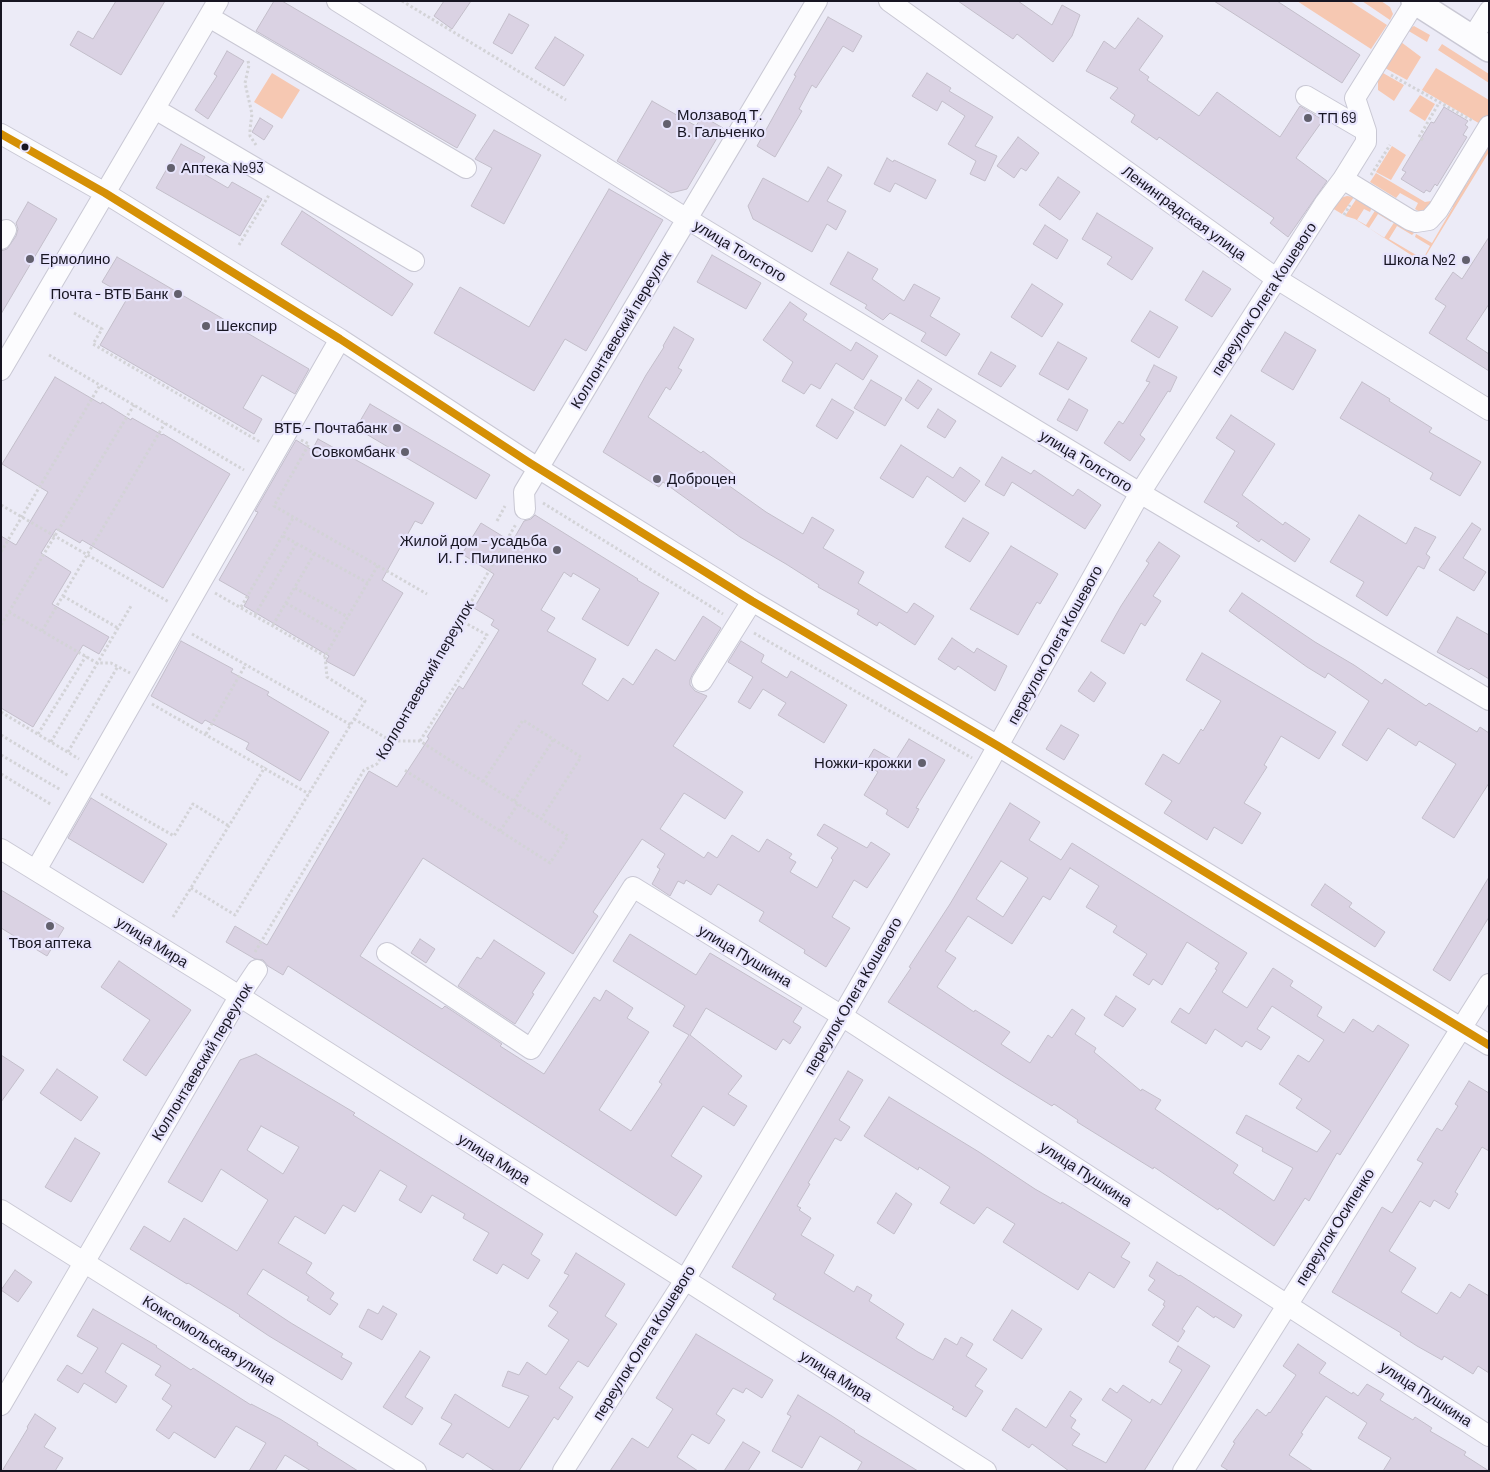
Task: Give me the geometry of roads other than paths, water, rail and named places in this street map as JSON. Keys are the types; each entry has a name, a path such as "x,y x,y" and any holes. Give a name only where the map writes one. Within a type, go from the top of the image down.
{"main road":[{"path":"1415,2 1480,43"}],"street":[{"name":"улица Толстого","path":"337,1 686,219 1140,493 1489,700"},
{"name":"Коллонтаевский переулок","path":"525,509 524,492 538,467 817,1"},
{"name":"Ленинградская улица","path":"888,1 1277,280 1489,410"},
{"path":"1366,131 1355,98 1415,2"},
{"path":"1,370 214,9 466,168"},
{"path":"1480,43 1489,11"},
{"path":"1306,96 1366,131"},
{"path":"155,109 414,262"},
{"path":"1343,179 1410,220 1416,222 1429,220 1438,210 1488,127"},
{"name":"переулок Олега Кошевого","path":"563,1471 685,1280 842,1016 998,746 1140,493 1325,204 1343,179 1366,142 1366,131"},
{"path":"1,134 106,193 340,339 538,467 752,601 998,746 1489,1045"},
{"path":"36,870 340,339"},
{"path":"702,681 752,601"},
{"name":"улица Мира","path":"1,849 239,997 986,1471"},
{"name":"улица Пушкина","path":"388,953 531,1049 632,887 842,1016 1489,1436"},
{"name":"Коллонтаевский переулок","path":"1,1405 239,997 258,970"},
{"name":"переулок Осипенко","path":"1182,1471 1489,984"},
{"name":"Комсомольская улица","path":"1,1210 416,1471"}],"place":[{"name":"ТП 69","path":"1308,118"},
{"name":"Молзавод Т. В. Гальченко","path":"667,124"},
{"name":"Аптека №93","path":"171,168"},
{"name":"Ермолино","path":"30,259"},
{"name":"Школа №2","path":"1466,260"},
{"name":"Почта - ВТБ Банк","path":"178,294"},
{"name":"Шекспир","path":"206,326"},
{"name":"ВТБ - Почтабанк","path":"397,428"},
{"name":"Совкомбанк","path":"405,452"},
{"name":"Доброцен","path":"657,479"},
{"name":"Жилой дом – усадьба И. Г. Пилипенко","path":"557,550"},
{"name":"Ножки-крожки","path":"922,763"},
{"name":"Твоя аптека","path":"50,926"}]}
